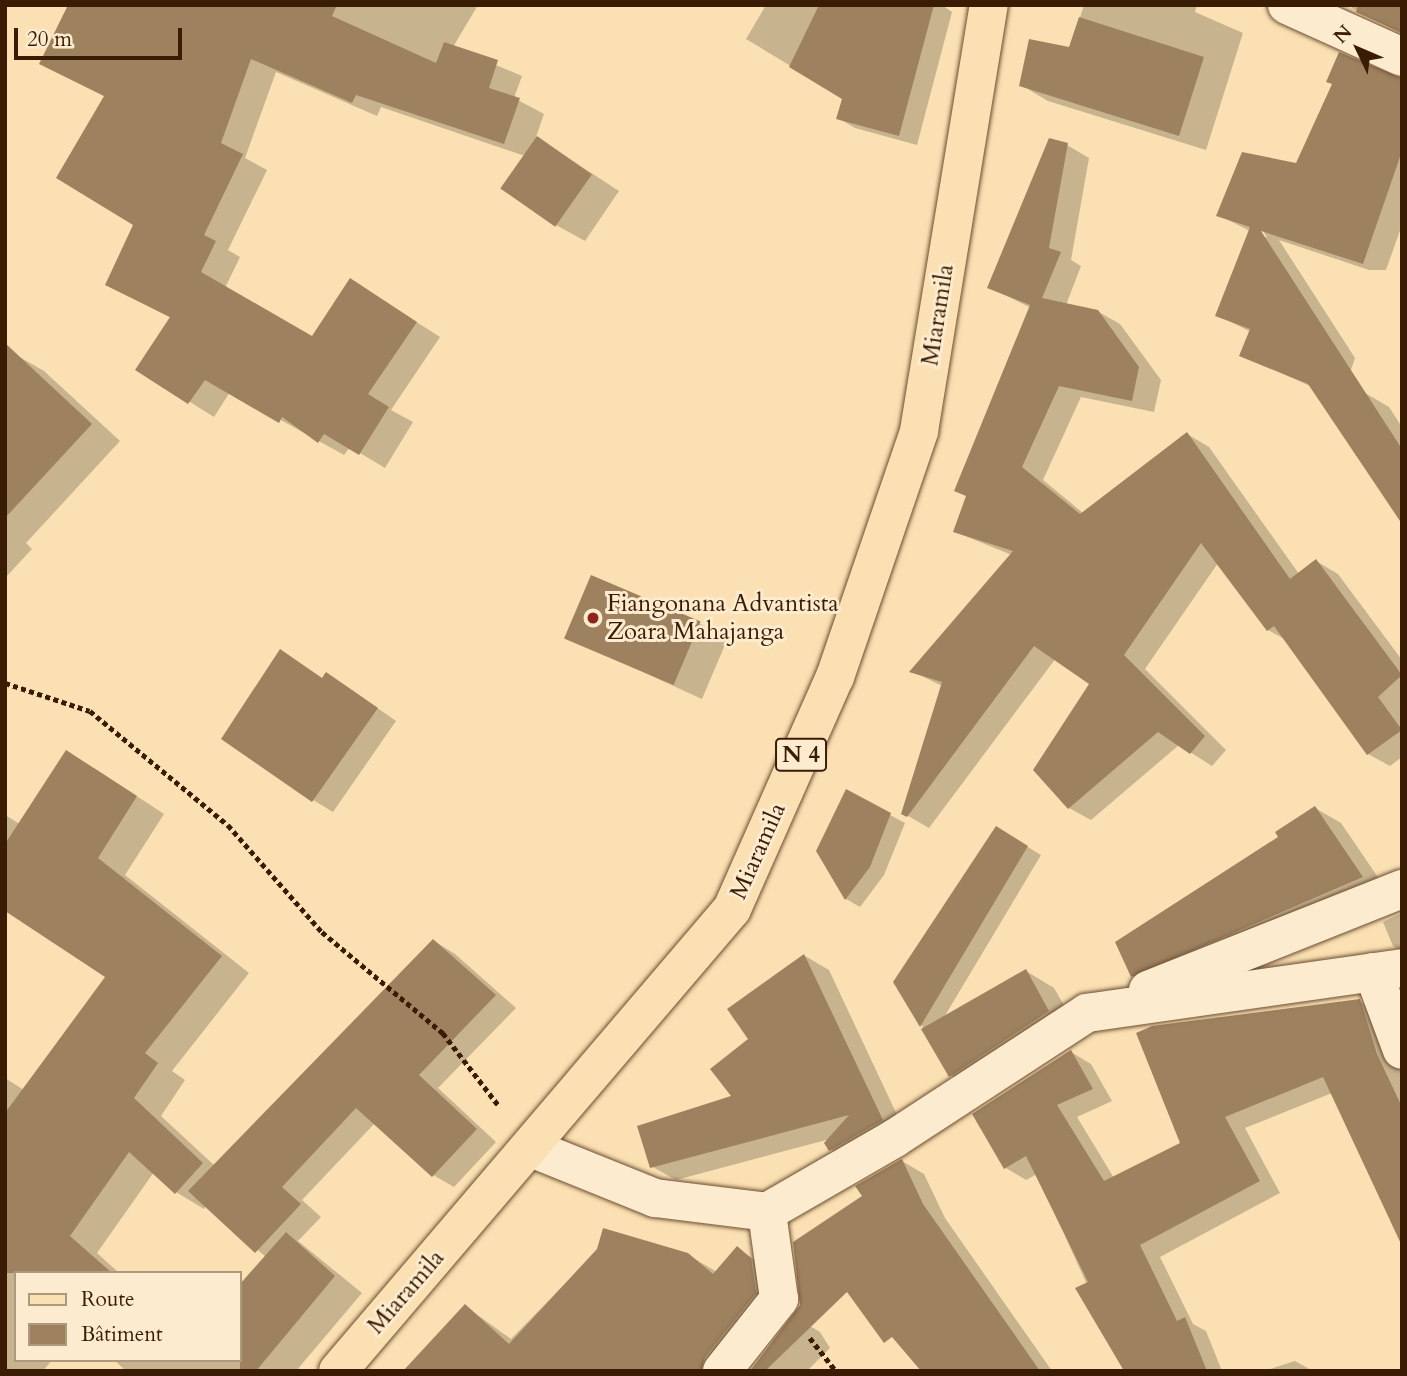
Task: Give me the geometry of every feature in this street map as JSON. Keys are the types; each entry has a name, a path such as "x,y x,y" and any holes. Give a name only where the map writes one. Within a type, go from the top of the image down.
{"main road":[{"name":"Miaramila","path":"338,1371 531,1148 732,909 835,677 919,431 989,5"}],"street":[{"path":"1287,5 1402,57"},
{"path":"531,1148 656,1198 767,1212 895,1138 1087,1013 1402,889"},
{"path":"1087,1013 1387,970 1402,1049"},
{"path":"722,1371 779,1299 767,1212"}],"path":[{"path":"5,682 90,711 228,825 322,932 443,1033 531,1148"}],"building":[{"path":"68,5 337,5 332,16 436,63 444,42 498,60 489,88 520,98 504,144 356,95 352,103 251,59 221,143 243,154 204,235 216,241 201,272 312,336 350,278 417,322 368,394 389,407 359,455 324,434 318,443 282,417 279,423 205,380 188,404 135,370 170,317 105,285 133,225 56,178 104,96 39,64"},
{"path":"819,5 934,5 899,136 836,119 842,99 789,67"},
{"path":"1358,5 1402,5 1402,33 1356,12"},
{"path":"1079,17 1204,57 1179,136 1019,86 1029,39 1069,47"},
{"path":"1339,52 1402,78 1402,151 1363,264 1261,231 1402,449 1402,524 1308,384 1239,356 1250,329 1215,316 1250,227 1216,216 1242,152 1296,163 1332,84 1326,82"},
{"path":"537,136 592,174 555,227 500,188"},
{"path":"1049,138 1068,143 1049,248 1061,252 1042,298 1098,310 1139,367 1132,401 1059,386 1022,467 1080,514 1187,432 1290,579 1316,559 1402,675 1378,697 1402,730 1367,755 1274,626 1267,631 1201,543 1124,655 1205,736 1190,754 1158,732 1068,809 1033,770 1089,684 1034,646 907,817 901,814 942,682 909,672 1013,551 953,532 966,496 954,491 1030,305 987,288"},
{"path":"5,343 92,424 5,518"},
{"path":"591,575 701,621 674,685 564,639"},
{"path":"280,649 322,678 326,672 378,708 312,802 221,739"},
{"path":"66,750 137,796 98,858 222,956 145,1053 158,1063 134,1098 203,1163 175,1194 129,1152 70,1236 110,1271 5,1273 5,1113 105,977 5,911 5,844"},
{"path":"846,789 891,813 870,867 845,900 816,851"},
{"path":"1315,806 1363,877 1131,977 1115,942 1278,837 1275,832"},
{"path":"996,826 1028,846 920,1027 893,982"},
{"path":"433,939 496,995 419,1075 477,1129 432,1177 356,1108 282,1187 301,1204 255,1253 188,1191"},
{"path":"804,954 883,1120 829,1151 824,1143 849,1115 650,1168 637,1126 731,1096 710,1069 748,1039 727,1009"},
{"path":"1026,969 1049,1011 949,1077 921,1029"},
{"path":"1360,999 1377,1054 1402,1107 1402,1246 1323,1077 1225,1117 1260,1181 1140,1245 1177,1321 1185,1317 1207,1371 1124,1371 1075,1288 1088,1282 1026,1156 1004,1169 972,1114 1071,1050 1093,1089 1057,1105 1104,1181 1180,1143 1136,1033 1152,1026"},
{"path":"902,1159 923,1204 1040,1371 921,1371 892,1337 884,1343 847,1292 765,1371 750,1371 800,1305 793,1242 862,1196 855,1186"},
{"path":"603,1228 688,1253 713,1274 737,1246 751,1258 756,1293 705,1357 701,1371 403,1371 465,1304 509,1344 597,1249"},
{"path":"286,1232 335,1276 256,1371 240,1371 242,1282"}],"place":[{"name":"Fiangonana Advantista Zoara Mahajanga","path":"593,618"}]}
